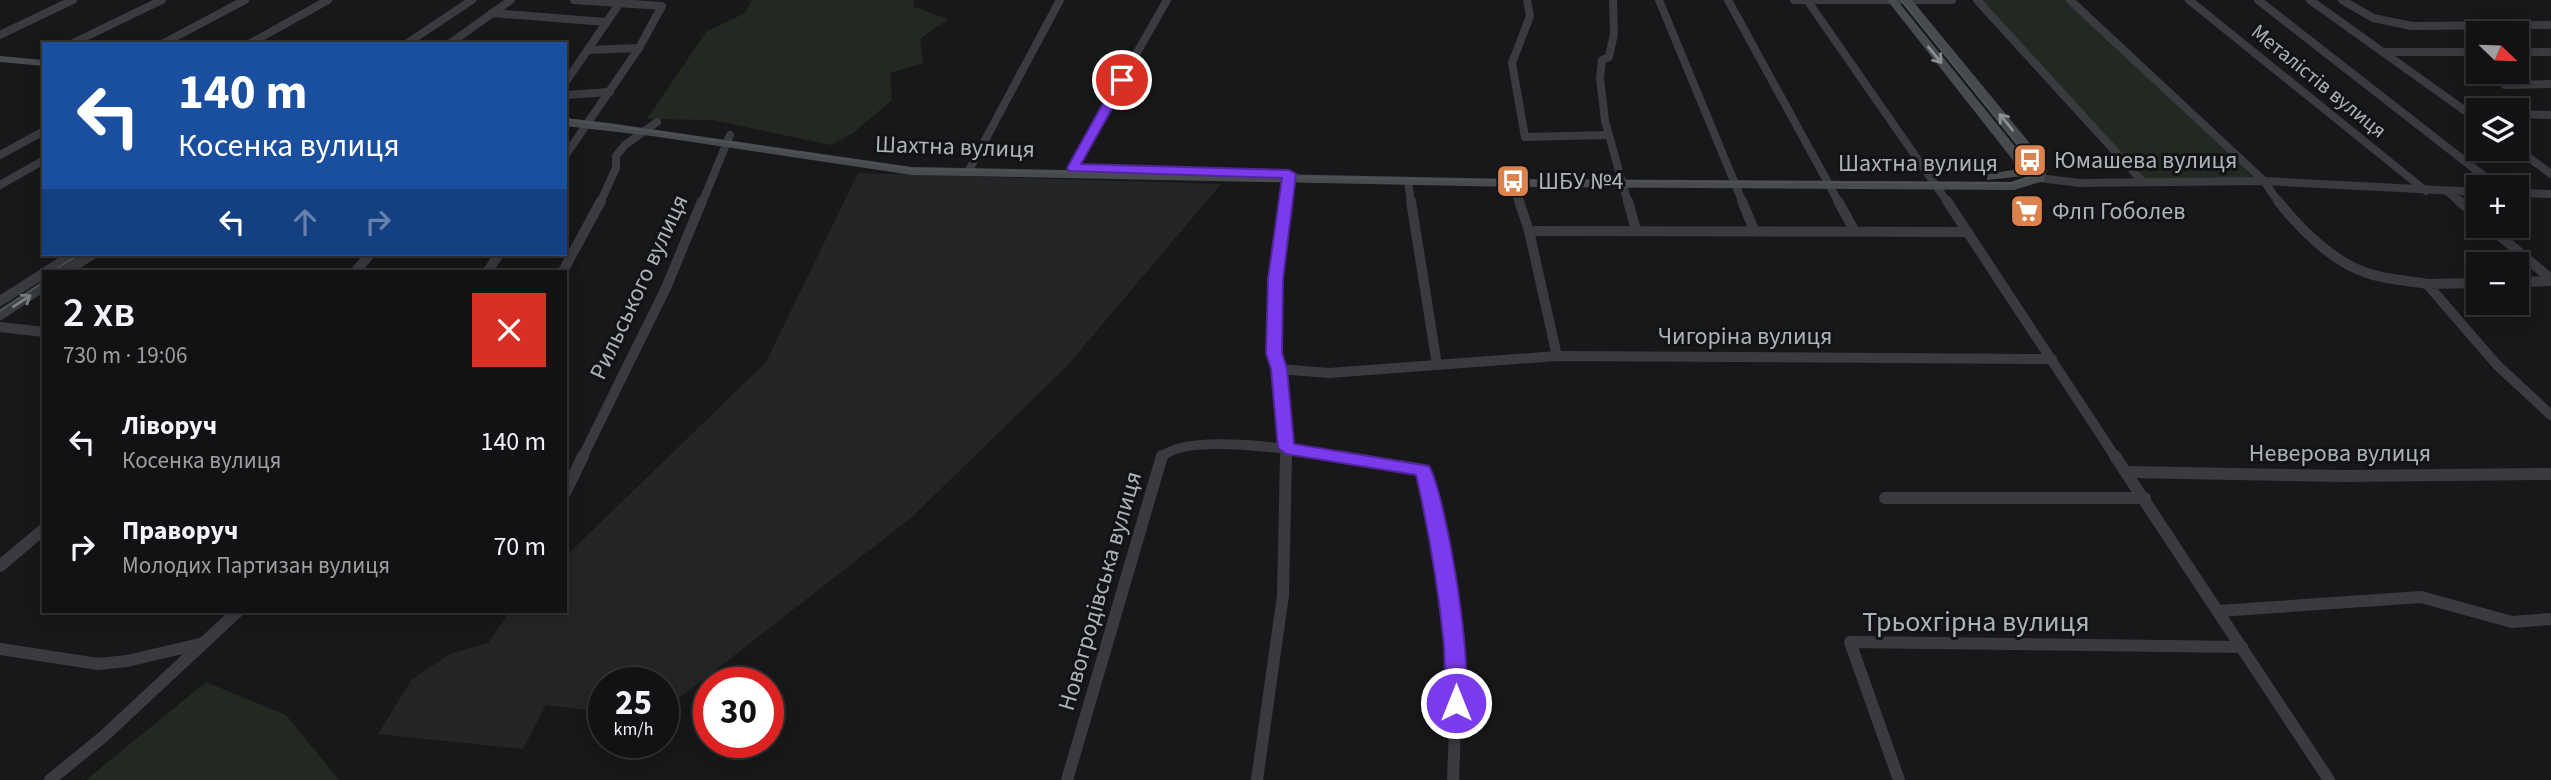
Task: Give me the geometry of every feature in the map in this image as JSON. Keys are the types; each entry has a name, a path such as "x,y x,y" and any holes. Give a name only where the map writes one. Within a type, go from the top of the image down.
{"main road":[{"name":"Шахтна вулиця","path":"567,114 592,120 653,126 728,139 858,166 1408,181 1934,181 2005,177 2018,173 2021,166 2018,158 1899,1"},
{"path":"1899,1 2037,160 2042,170 2039,178"},
{"path":"0,59 41,60"},
{"name":"Шахтна вулиця","path":"567,122 592,120"},
{"name":"Шахтна вулиця","path":"1290,177 1513,180"},
{"name":"Шахтна вулиця","path":"1934,181 2014,186 2039,178"}],"street":[{"path":"0,35 73,0"},
{"path":"75,42 162,0"},
{"path":"166,42 245,0"},
{"path":"253,42 328,0"},
{"path":"409,42 472,0"},
{"path":"452,42 511,0"},
{"path":"567,153 639,48 662,6 573,0"},
{"path":"970,169 1060,0"},
{"path":"1073,171 1167,0"},
{"path":"1527,0 1530,16 1512,63 1525,137 1608,135"},
{"path":"1613,0 1614,34 1609,57 1602,60 1600,68 1600,95 1608,135 1636,230"},
{"path":"1659,0 1685,56 1754,230"},
{"path":"1728,0 1854,230"},
{"path":"1794,0 1952,0"},
{"path":"1807,0 1934,181 2329,780"},
{"path":"1977,0 2143,182"},
{"path":"2070,0 2264,181 2276,202 2317,240 2362,272 2427,284 2466,283"},
{"name":"Металістів вулиця","path":"2189,0 2426,191"},
{"path":"2258,0 2485,175"},
{"path":"2310,0 2466,109"},
{"path":"2342,0 2374,18 2412,26 2551,25"},
{"path":"567,80 618,4"},
{"path":"492,13 606,22"},
{"path":"588,50 639,48"},
{"path":"2383,52 2466,52"},
{"path":"2529,52 2551,52"},
{"path":"2505,85 2551,85"},
{"path":"567,95 610,92"},
{"path":"2529,114 2551,115"},
{"path":"564,270 590,224 616,168 617,156 625,145 653,126"},
{"path":"0,155 42,132"},
{"name":"Рильського вулиця","path":"567,489 666,288 728,139"},
{"path":"2529,158 2551,174"},
{"path":"0,185 42,161"},
{"path":"1257,780 1283,595 1286,448 1279,369 1274,353 1276,279 1290,177"},
{"name":"Шахтна вулиця","path":"2039,178 2080,183 2264,181 2466,192"},
{"path":"1513,180 1530,231 1558,356"},
{"path":"1408,181 1437,365"},
{"path":"2448,191 2466,207"},
{"path":"2529,194 2550,195"},
{"path":"1530,231 1968,232"},
{"path":"2502,238 2551,280"},
{"path":"48,270 71,256"},
{"path":"68,270 90,256"},
{"path":"357,270 368,256"},
{"path":"0,301 42,274"},
{"path":"2529,281 2551,280"},
{"path":"2427,284 2497,365 2551,415"},
{"path":"0,315 42,287"},
{"path":"0,327 42,332"},
{"name":"Чигоріна вулиця","path":"1279,369 1329,373 1558,356 2052,359"},
{"name":"Новогродівська вулиця","path":"1067,780 1161,455 1193,444 1286,448"},
{"path":"1286,448 1423,470 1443,551 1457,677 1453,780"},
{"name":"Неверова вулиця","path":"2128,472 2344,476 2551,474"},
{"path":"1885,498 2145,498"},
{"path":"0,566 42,531"},
{"path":"2219,611 2341,605 2421,597 2512,622 2551,619"},
{"path":"50,780 104,736 236,613"},
{"name":"Трьохгірна вулиця","path":"1899,780 1850,642 2242,647"},
{"path":"0,649 98,664 127,661 205,643"}],"shaded area":[{"path":"752,0 914,0 914,7 948,19 920,39 923,63 890,73 892,100 853,133 831,145 713,120 647,119 706,32 745,13"},
{"path":"1982,0 2067,0 2254,178 2143,179"},
{"path":"858,173 1221,184 1067,366 912,517 719,667 693,667 693,688 679,699 679,667 588,667 588,710 546,705 523,749 378,734 412,679 450,654 488,643 509,613 567,613 567,555 766,362"},
{"path":"206,682 286,715 339,780 86,780"}],"tram line":[{"path":"567,119 913,169 1513,181 2011,183 2032,176 2035,169 2030,160 1901,0"},
{"path":"55,270 77,256"},
{"path":"0,311 42,283"}],"place":[{"name":"Юмашева вулиця","path":"2030,160"},
{"name":"ШБУ №4","path":"1513,181"},
{"name":"Флп Гоболев","path":"2027,211"}],"route":[{"path":"1122,80 1073,168 1289,174 1280,229 1274,353 1279,369 1286,448 1423,470 1443,551 1457,677 1456,703"}]}
